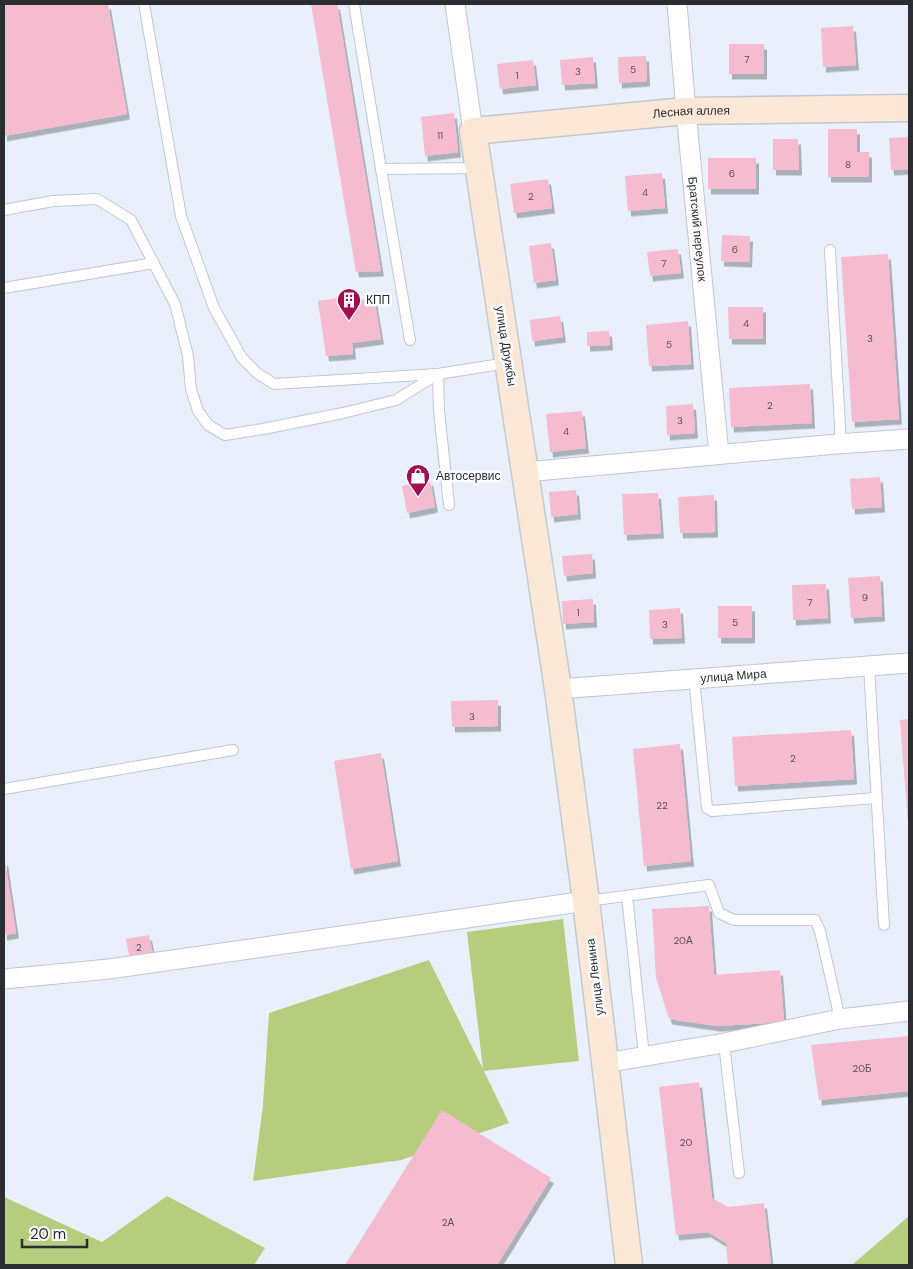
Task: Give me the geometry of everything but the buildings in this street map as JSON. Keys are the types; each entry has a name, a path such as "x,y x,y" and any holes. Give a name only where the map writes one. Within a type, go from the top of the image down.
{"street":[{"name":"улица Дружбы","path":"455,4 558,689"},
{"name":"Братский переулок","path":"677,4 719,454"},
{"name":"Лесная аллея","path":"473,131 686,111 909,108"},
{"path":"524,472 909,439"},
{"name":"улица Мира","path":"558,689 909,663"},
{"name":"улица Ленина","path":"558,689 586,901 629,1265"},
{"path":"4,980 108,969 586,901"},
{"path":"605,1063 724,1043 840,1019 909,1011"}],"lane":[{"path":"144,4 181,216 214,308 242,358 257,373 274,384 438,374 508,362"},
{"path":"354,4 410,340"},
{"path":"381,168 479,168"},
{"path":"4,210 53,201 96,199 131,220 175,304 188,356 191,389 198,411 208,426 225,435 263,430 396,400 438,374"},
{"path":"830,250 841,444"},
{"path":"4,288 154,263"},
{"path":"438,374 439,411 449,505"},
{"path":"868,666 884,925"},
{"path":"694,678 707,808 712,811 876,798"},
{"path":"4,789 233,750"},
{"path":"586,901 709,885 719,913 734,920 815,920 820,931 840,1019"},
{"path":"627,896 644,1056"},
{"path":"724,1043 739,1173"}],"green space":[{"path":"563,919 579,1061 484,1071 509,1123 401,1160 253,1181 263,1105 269,1013 429,960 483,1069 467,932"},
{"path":"167,1196 265,1248 254,1265 4,1265 4,1197 102,1242"},
{"path":"909,1216 909,1265 852,1265"}],"place":[{"name":"КПП","path":"349,321"},
{"name":"Автосервис","path":"418,497"}]}
